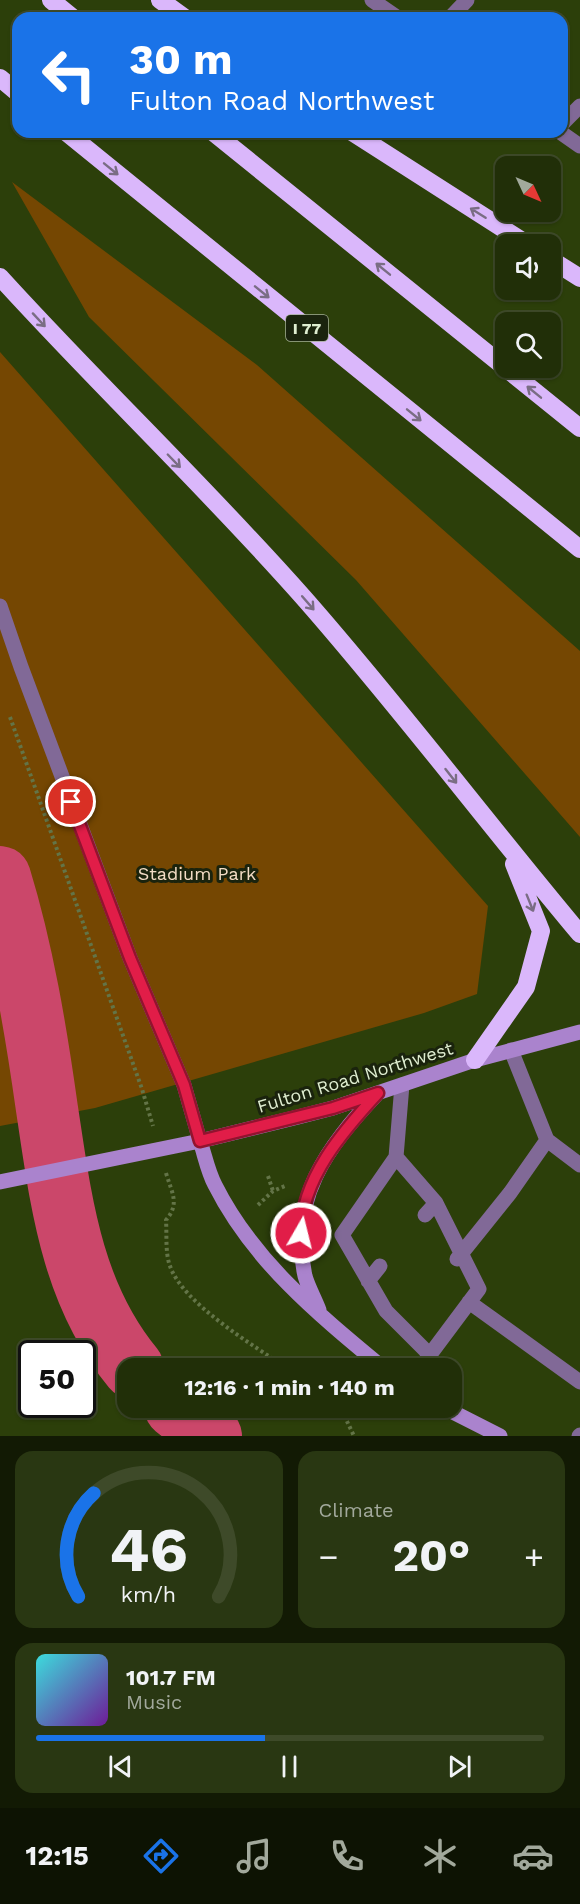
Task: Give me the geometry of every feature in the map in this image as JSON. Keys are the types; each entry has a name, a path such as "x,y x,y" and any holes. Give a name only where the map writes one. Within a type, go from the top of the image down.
{"highway":[{"path":"51,0 66,12"},
{"path":"160,0 177,12"},
{"path":"0,78 12,88"},
{"name":"I 77","path":"73,138 580,549"},
{"path":"220,138 580,428"},
{"path":"361,138 511,234"},
{"path":"561,266 580,278"},
{"path":"0,277 304,598 580,934"},
{"path":"548,523 580,562"},
{"path":"475,1060 526,987 541,931 508,848"}],"main road":[{"name":"Fulton Road Northwest","path":"0,1182 200,1141 333,1108 475,1060 580,1032"},
{"path":"323,1318 305,1278 301,1248 301,1218 311,1185 332,1150 355,1117 378,1093"},
{"path":"200,1141 214,1183 233,1218 267,1262 323,1318 371,1358"},
{"path":"462,1417 500,1436"}],"street":[{"path":"372,0 389,12"},
{"path":"456,12 467,0"},
{"path":"568,118 580,106"},
{"path":"0,606 130,958 184,1085 200,1141"},
{"path":"511,1050 547,1140 580,1165"},
{"path":"402,1085 396,1157 342,1235 386,1311 403,1321 430,1355"},
{"path":"458,1257 510,1193 547,1140"},
{"path":"396,1157 431,1209 479,1289 428,1358"},
{"path":"368,1281 380,1266"},
{"path":"469,1302 580,1382"}],"path":[{"path":"8,712 144,1097"},
{"path":"268,1176 273,1191"},
{"path":"258,1205 273,1191 289,1185"},
{"path":"175,1204 174,1211 166,1220 169,1265 176,1279 185,1291 209,1313 272,1358"},
{"path":"344,1418 354,1436"}],"green space":[{"path":"12,182 257,365 580,651 580,837 356,580 89,317"},
{"name":"Stadium Park","path":"0,352 488,906 477,994 424,1013 95,1108 0,1126"}],"waterway":[{"path":"0,877 16,934 28,992 58,1178 72,1245 95,1309 126,1358"},
{"path":"189,1418 211,1436"}],"route":[{"path":"71,802 130,958 184,1085 200,1141 333,1108 378,1093 355,1117 311,1185 301,1218 301,1233"}]}
